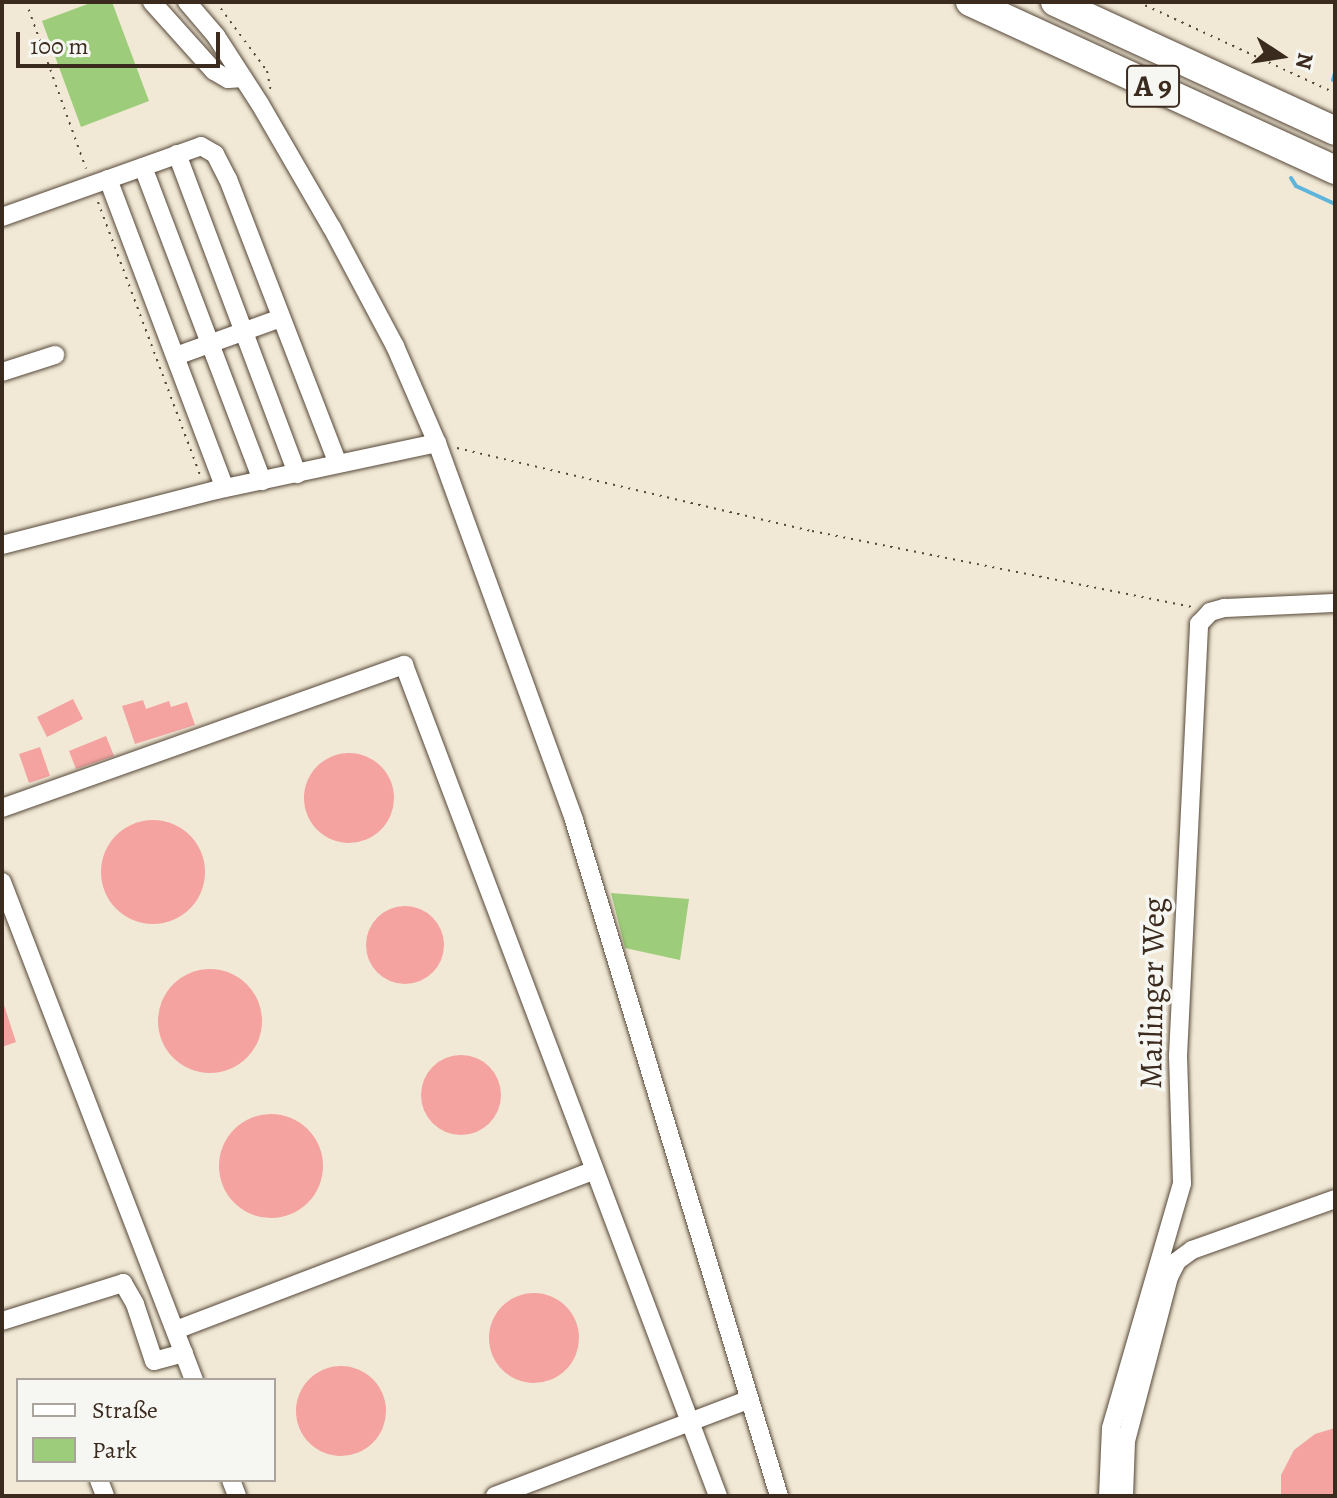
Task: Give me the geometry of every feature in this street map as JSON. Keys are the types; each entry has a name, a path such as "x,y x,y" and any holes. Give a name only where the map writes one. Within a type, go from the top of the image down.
{"highway":[{"name":"A 9","path":"970,2 1335,170"},
{"name":"A 9","path":"1055,2 1335,131"}],"street":[{"path":"152,2 214,71 228,79 243,78"},
{"path":"187,2 216,36 260,104 395,346 437,443 574,820 779,1496"},
{"path":"2,217 201,146 215,154 228,179 338,464"},
{"path":"177,154 297,474"},
{"path":"143,167 262,481"},
{"path":"108,179 225,488"},
{"path":"176,356 281,318"},
{"path":"2,372 55,355"},
{"path":"2,545 225,488 437,443"},
{"path":"1210,612 1224,608 1335,603"},
{"name":"Mailinger Weg","path":"1108,1496 1111,1428 1182,1183 1178,1056 1195,658 1199,624 1210,612"},
{"path":"2,808 404,665 718,1496"},
{"path":"2,882 8,920 193,1378"},
{"path":"176,1330 594,1170"},
{"path":"1124,1496 1126,1441 1169,1277 1177,1261 1192,1250 1335,1199"},
{"path":"2,1321 123,1283 135,1304 154,1361 184,1353"},
{"path":"495,1496 748,1400"}],"path":[{"path":"216,2 267,71 271,91 260,104"},
{"path":"1138,2 1335,93"},
{"path":"437,443 812,531 1210,612"}],"green space":[{"path":"93,2 112,2 149,101 81,127 42,21"},
{"path":"611,893 689,899 680,960 625,948"}],"building":[{"path":"73,699 83,719 47,737 37,717"},
{"path":"143,700 146,709 169,701 171,707 187,702 195,725 135,744 122,706"},
{"path":"106,736 114,756 76,769 69,751"},
{"path":"40,747 50,776 29,783 19,754"},
{"path":"349,753 374,761 386,773 394,798 386,823 374,835 349,843 324,835 312,823 304,798 312,773 324,761"},
{"path":"153,820 173,824 190,835 201,852 205,872 201,892 190,909 173,920 153,924 133,920 116,909 105,892 101,872 105,852 116,835 133,824"},
{"path":"397,906 413,906 427,912 438,923 444,945 438,967 427,978 413,984 397,984 383,978 372,967 366,953 366,937 372,923 383,912"},
{"path":"210,969 230,973 247,984 258,1001 262,1021 258,1041 247,1058 230,1069 210,1073 190,1069 173,1058 162,1041 158,1021 162,1001 173,984 190,973"},
{"path":"2,1006 16,1042 2,1047"},
{"path":"461,1055 489,1067 501,1095 489,1123 461,1135 433,1123 421,1095 433,1067"},
{"path":"271,1114 291,1118 308,1129 319,1146 323,1166 319,1186 308,1203 291,1214 271,1218 251,1214 234,1203 223,1186 219,1166 223,1146 234,1129 251,1118"},
{"path":"534,1293 559,1301 571,1313 579,1338 571,1363 559,1375 534,1383 509,1375 497,1363 489,1338 497,1313 509,1301"},
{"path":"341,1366 366,1374 378,1386 386,1411 378,1436 366,1448 341,1456 316,1448 304,1436 296,1411 304,1386 316,1374"},
{"path":"1335,1428 1335,1496 1281,1496 1281,1475 1294,1450 1315,1434"}],"waterway":[{"path":"1333,80 1335,73"},
{"path":"1291,178 1296,186 1335,204"}]}
